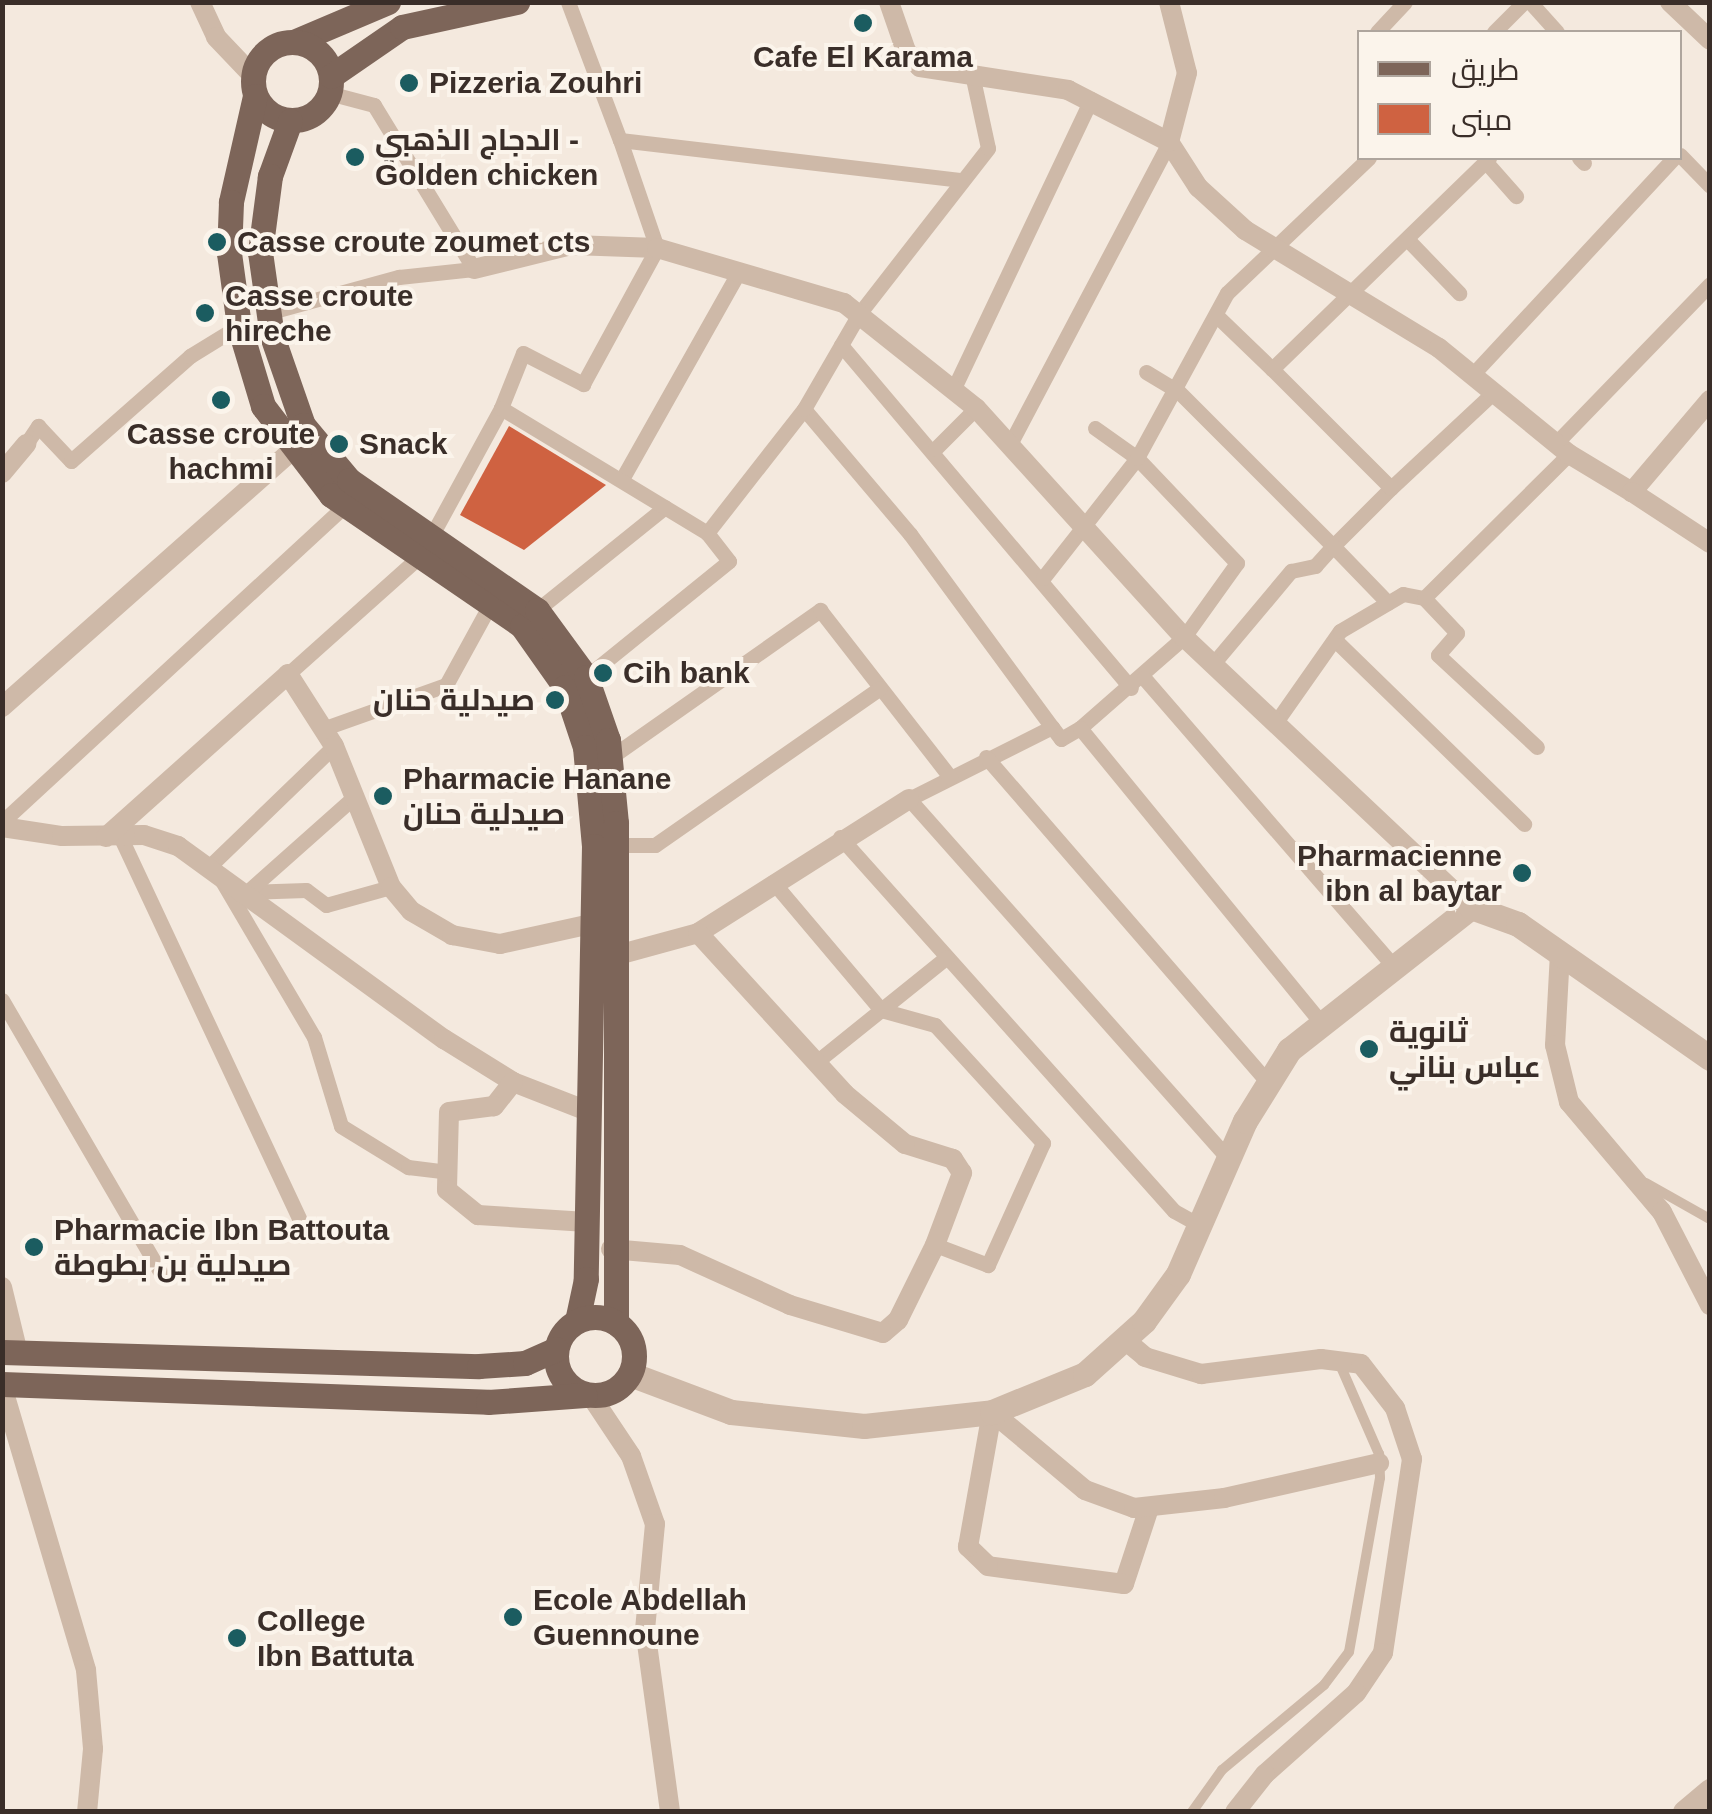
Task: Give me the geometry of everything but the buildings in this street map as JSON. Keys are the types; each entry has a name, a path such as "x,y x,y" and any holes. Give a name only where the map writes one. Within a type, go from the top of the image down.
{"main road":[{"path":"2,1385 488,1402 588,1395 617,1389 630,1374 633,1346 616,1323 611,1249 616,844 611,758 586,677 537,610 427,546 345,506 291,451 263,406 239,326 230,217 254,85 268,49 388,2"},
{"path":"290,121 314,114 330,85 402,27 516,2"},
{"path":"296,41 320,53 330,85"},
{"path":"254,85 290,121"},
{"path":"10,1353 479,1366 525,1363 556,1349 577,1321 587,1222 592,796 573,705 539,646 349,480 311,438 267,313 260,237 290,121"},
{"path":"577,1321 616,1323"},
{"path":"556,1349 564,1380 588,1395"}],"street":[{"path":"200,2 216,37 254,85"},
{"path":"113,836 427,546 501,408 523,353 583,384 658,248 568,2"},
{"path":"889,2 906,51 920,66 1091,99 1169,142 1217,207 1275,251 1473,374 1562,449 1710,543"},
{"path":"1008,446 1169,142 1186,73 1169,2"},
{"path":"1378,30 1406,2"},
{"path":"1496,30 1527,2 1555,30"},
{"path":"1670,2 1710,40"},
{"path":"707,533 804,409 859,314 988,148 972,74"},
{"path":"330,85 374,105 474,269"},
{"path":"954,388 1091,99"},
{"path":"620,140 962,180"},
{"path":"1044,578 1085,534 1137,458 1178,391 1227,293 1367,160"},
{"path":"1272,369 1352,298 1486,160"},
{"path":"1488,160 1516,196"},
{"path":"1473,374 1673,160"},
{"path":"1681,160 1710,186"},
{"path":"1408,240 1459,292"},
{"path":"267,313 398,277 474,269 572,245 658,248 738,271 859,314 976,408 1085,534 1184,637 1470,907 1491,910 1560,953 1710,1058"},
{"path":"622,479 738,271"},
{"path":"1424,598 1710,284"},
{"path":"1218,316 1390,488"},
{"path":"2,474 38,426 70,461 190,356 239,326"},
{"path":"841,345 935,448 1044,578 1392,964"},
{"path":"1146,372 1178,391 1388,603"},
{"path":"1212,665 1292,571 1316,566 1390,488 1494,392"},
{"path":"1632,492 1710,400"},
{"path":"501,408 707,533 730,561 586,677"},
{"path":"935,448 976,408"},
{"path":"804,409 910,534 1062,738 1138,683 1184,637 1237,563 1137,458 1095,428"},
{"path":"2,707 291,451"},
{"path":"2,824 345,506"},
{"path":"537,610 665,507"},
{"path":"1276,722 1335,640 1403,594 1424,598 1457,632 1438,655 1537,748"},
{"path":"212,864 329,737 446,686 492,601"},
{"path":"611,758 820,610 950,777"},
{"path":"1335,640 1524,824"},
{"path":"288,674 329,737 391,887 424,921 484,942 533,941 591,924"},
{"path":"616,844 654,845 880,688"},
{"path":"614,956 698,933 840,838 986,757 1052,727"},
{"path":"1080,728 1319,1020"},
{"path":"986,757 1266,1080"},
{"path":"247,892 355,796"},
{"path":"909,798 1228,1159"},
{"path":"2,824 155,837 212,864 376,993 513,1082 590,1112"},
{"path":"113,836 302,1224"},
{"path":"840,838 1174,1211 1201,1226"},
{"path":"212,864 314,1038 342,1126 408,1167 442,1171"},
{"path":"774,882 882,1010 935,1024 1043,1143 988,1265 935,1245"},
{"path":"247,892 306,890 326,905 391,887"},
{"path":"630,1374 691,1403 769,1418 864,1426 992,1412 1085,1374 1125,1340 1178,1274 1266,1080 1319,1020 1470,907"},
{"path":"611,1249 680,1256 790,1305 884,1333 898,1320 935,1245 959,1165 905,1144 814,1064 698,933"},
{"path":"1560,953 1559,1075 1583,1128 1628,1172 1682,1242 1710,1305"},
{"path":"814,1064 947,957"},
{"path":"2,1000 160,1272"},
{"path":"513,1082 494,1106 449,1112 442,1171 452,1199 468,1212 587,1222"},
{"path":"2,1288 10,1353"},
{"path":"1125,1340 1156,1362 1202,1374 1337,1359 1376,1375 1412,1459 1388,1633 1356,1693 1265,1774 1236,1812"},
{"path":"2,1385 86,1670 93,1750 88,1812"},
{"path":"588,1395 631,1456 655,1524 645,1629 670,1812"},
{"path":"992,1412 967,1532 978,1561 1124,1584 1149,1508"},
{"path":"992,1412 1085,1490 1149,1508 1379,1464"},
{"path":"1684,1812 1710,1791"}],"lane":[{"path":"1628,1172 1710,1219"},
{"path":"1192,1812 1222,1770 1341,1666 1355,1623 1379,1464 1337,1359"}],"place":[{"name":"Cafe El Karama","path":"863,23"},
{"name":"Pizzeria Zouhri","path":"409,83"},
{"name":"الدجاج الذهبي - Golden chicken","path":"355,157"},
{"name":"Casse croute zoumet cts","path":"217,242"},
{"name":"Casse croute hireche","path":"205,313"},
{"name":"Casse croute hachmi","path":"221,400"},
{"name":"Snack","path":"339,444"},
{"name":"Cih bank","path":"603,673"},
{"name":"صيدلية حنان","path":"555,700"},
{"name":"Pharmacie Hanane صيدلية حنان","path":"383,796"},
{"name":"Pharmacienne ibn al baytar","path":"1522,873"},
{"name":"ثانوية عباس بناني","path":"1369,1049"},
{"name":"Pharmacie Ibn Battouta صيدلية بن بطوطة","path":"34,1247"},
{"name":"Ecole Abdellah Guennoune","path":"513,1617"},
{"name":"College Ibn Battuta","path":"237,1638"}]}
